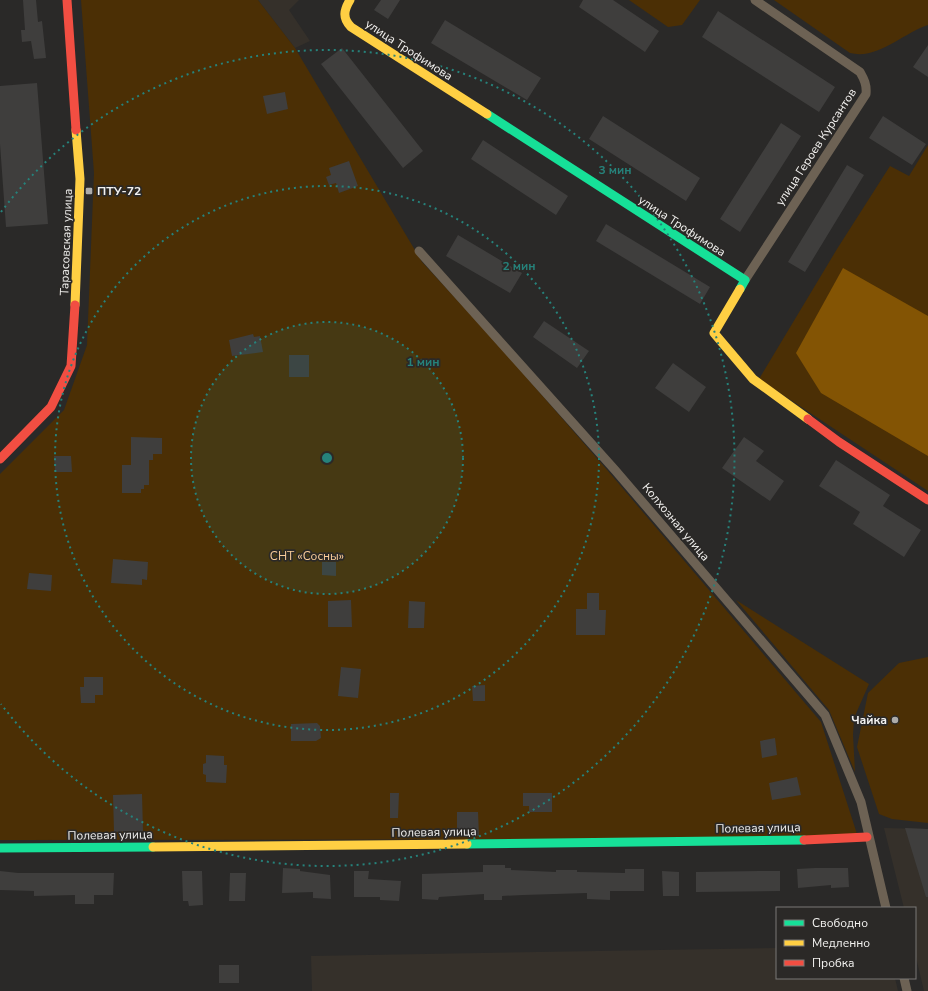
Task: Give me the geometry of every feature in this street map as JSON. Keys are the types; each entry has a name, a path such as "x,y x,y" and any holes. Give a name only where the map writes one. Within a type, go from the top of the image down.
{"street":[{"name":"Тарасовская улица","path":"0,459 51,407 71,366 77,272 80,179 66,0"},
{"name":"улица Трофимова","path":"350,0 344,10 344,17 346,23 351,27 745,280"},
{"name":"улица Героев Курсантов","path":"745,280 866,94 864,80 860,72 755,0"},
{"name":"Колхозная улица","path":"419,252 615,470 825,715 861,802 867,837 886,907"},
{"path":"745,280 714,333 753,379 839,442 928,500"},
{"name":"Полевая улица","path":"0,848 772,841 867,837"},
{"path":"904,979 907,991"}],"shaded area":[{"path":"258,0 299,0 289,10 310,41 295,48"},
{"path":"843,268 928,316 928,456 821,393 796,353"},
{"path":"884,828 928,829 928,991 924,991 916,957 916,907 904,907"},
{"path":"776,948 776,979 895,979 898,991 312,991 311,956"}],"green space":[{"name":"СНТ «Сосны»","path":"81,0 258,0 295,48 422,262 493,339 608,471 821,722 857,834 727,839 0,840 0,474 64,410 87,345 94,173"},
{"path":"629,0 700,0 682,25 668,27"},
{"path":"774,0 928,0 928,25 890,45 870,53 850,53"},
{"path":"928,145 928,491 759,379 837,249 890,166 909,176"},
{"path":"736,600 869,684 854,718 853,735 855,772 829,710"},
{"name":"Чайка","path":"928,657 928,823 892,819 879,814 857,747 868,693 899,663"}],"building":[{"path":"23,0 36,0 38,22 42,21 46,58 34,59 31,41 22,42 21,30 25,30"},
{"path":"381,0 400,0 388,19 374,10"},
{"path":"583,0 613,0 659,31 645,52 579,7"},
{"path":"718,11 835,87 819,112 702,37"},
{"path":"445,20 541,78 527,100 431,43"},
{"path":"928,45 928,77 913,67"},
{"path":"342,48 423,151 403,168 321,64"},
{"path":"37,83 48,224 6,227 0,144 0,86"},
{"path":"285,92 288,109 267,114 263,96"},
{"path":"603,116 700,178 686,201 589,139"},
{"path":"883,116 926,144 912,165 869,138"},
{"path":"781,123 801,136 740,232 720,219"},
{"path":"483,140 568,196 556,215 471,159"},
{"path":"349,161 358,186 339,193 336,183 329,185 326,177 331,175 329,168"},
{"path":"847,165 864,175 805,272 788,262"},
{"path":"606,224 710,287 700,304 596,241"},
{"path":"458,235 522,273 510,293 446,256"},
{"path":"544,321 589,351 577,368 533,337"},
{"path":"253,334 254,337 260,336 263,352 232,356 229,340"},
{"path":"289,355 309,355 309,377 289,377"},
{"path":"673,363 706,387 689,412 655,388"},
{"path":"131,437 162,438 162,454 153,454 153,460 149,460 149,485 144,485 144,489 141,489 141,493 122,493 122,465 131,465"},
{"path":"744,437 764,451 756,461 784,481 770,501 722,468"},
{"path":"54,456 71,456 72,472 55,472"},
{"path":"836,460 890,495 883,506 921,530 904,557 853,524 860,512 819,486"},
{"path":"113,559 148,562 147,580 142,579 142,585 111,583"},
{"path":"322,562 336,562 336,576 322,575"},
{"path":"29,573 52,575 51,591 27,589"},
{"path":"587,593 599,593 599,610 606,610 605,635 576,635 576,609 587,609"},
{"path":"351,600 352,627 328,627 328,601"},
{"path":"409,601 425,602 424,628 408,628"},
{"path":"341,667 361,669 358,698 338,696"},
{"path":"84,677 103,677 103,695 95,695 95,703 81,703 80,687 84,687"},
{"path":"485,685 485,701 473,701 472,686"},
{"path":"317,723 320,726 321,738 316,741 291,741 291,724"},
{"path":"775,738 777,755 762,758 760,741"},
{"path":"206,755 224,756 224,765 227,765 226,783 206,782 206,775 203,774 203,764 206,763"},
{"path":"797,777 801,795 772,800 769,783"},
{"path":"390,793 399,793 398,818 390,818"},
{"path":"523,793 552,793 552,812 529,812 529,806 523,806"},
{"path":"142,794 143,831 114,832 113,795"},
{"path":"457,812 478,812 479,836 457,836"},
{"path":"905,828 928,829 928,897 926,897"},
{"path":"483,865 505,865 505,868 511,868 511,870 556,872 556,870 577,870 577,872 625,873 625,869 644,869 644,891 610,891 610,900 587,899 587,893 502,896 502,900 484,900 484,894 439,897 438,900 422,899 422,874 483,872"},
{"path":"283,868 300,869 300,871 330,875 331,899 313,898 313,892 282,893"},
{"path":"848,868 849,887 831,888 831,885 798,888 797,869"},
{"path":"0,871 18,873 114,873 113,895 94,895 94,904 75,904 75,895 34,896 34,891 0,890"},
{"path":"182,871 202,871 203,905 189,906 188,901 183,901"},
{"path":"354,871 369,871 368,879 401,881 399,901 380,900 380,897 354,897"},
{"path":"662,871 679,872 679,896 663,896"},
{"path":"780,871 780,891 696,892 696,872"},
{"path":"230,873 246,873 245,901 229,901"},
{"path":"219,965 239,965 239,983 219,983"}],"traffic: fast":[{"path":"487,114 745,280 740,289"},
{"path":"467,844 804,840"},
{"path":"0,848 153,847"}],"traffic: slow":[{"path":"350,0 346,7 345,17 351,27 487,114"},
{"path":"75,305 80,179 76,130"},
{"path":"740,289 714,333 753,379 808,419"},
{"path":"153,847 467,844"}],"traffic: jam":[{"path":"67,0 76,130"},
{"path":"0,459 51,407 71,366 75,305"},
{"path":"808,419 839,442 928,500"},
{"path":"804,840 867,837"}],"place":[{"name":"ПТУ-72","path":"89,191"},
{"name":"Чайка","path":"895,720"}]}
